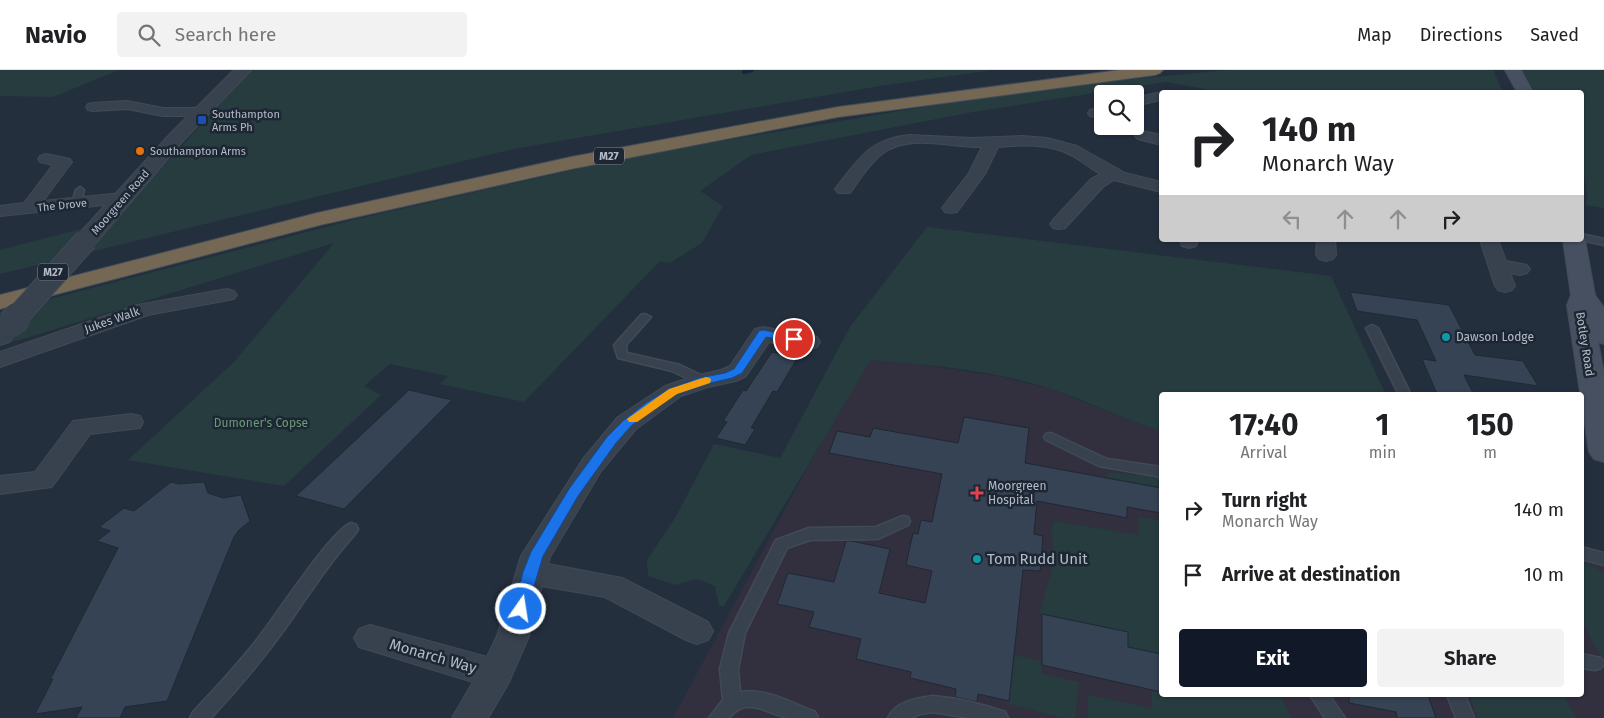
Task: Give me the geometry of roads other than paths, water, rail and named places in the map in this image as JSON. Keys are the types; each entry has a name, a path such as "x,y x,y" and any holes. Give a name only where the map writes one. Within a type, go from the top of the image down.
{"highway":[{"name":"M27","path":"0,285 223,227 558,151 823,100 1042,70"},
{"name":"M27","path":"0,302 317,219 571,163 838,112 1155,70"}],"main road":[{"path":"1513,70 1524,90"},
{"name":"Botley Road","path":"1574,242 1583,295 1592,308 1604,336"},
{"name":"Botley Road","path":"1583,295 1579,305 1603,444"}],"street":[{"name":"Moorgreen Road","path":"6,330 200,112 244,70"},
{"path":"1144,100 1159,96"},
{"path":"93,107 133,105 163,112 200,112"},
{"path":"1143,136 1159,140"},
{"path":"844,189 874,152 889,143 906,140 992,142 1023,140 1071,149 1113,174 1140,184 1159,187"},
{"path":"951,208 977,174 992,142"},
{"path":"29,208 64,162 46,159"},
{"path":"1060,224 1097,182 1113,174"},
{"name":"The Drove","path":"0,211 29,208 79,196 123,198"},
{"path":"1489,242 1506,286"},
{"path":"1497,265 1520,269"},
{"name":"Jukes Walk","path":"0,360 81,337 144,309 227,295"},
{"name":"Monarch Way","path":"469,718 496,674 513,636 536,556 574,492 611,440 627,424 673,391 703,381 728,376 738,371 763,334 809,342"},
{"path":"0,485 43,480 82,427 132,422"},
{"path":"530,572 611,586 697,631"},
{"name":"Monarch Way","path":"370,638 496,674"}],"lane":[{"path":"1584,237 1604,242"},
{"path":"645,318 620,346 622,355 643,362 676,368 703,381"},
{"path":"1372,328 1404,392"},
{"path":"1051,438 1104,463 1159,472"},
{"path":"732,702 729,669 738,633 781,544 808,534 878,533 903,521"},
{"path":"199,718 234,682 321,563 351,529"},
{"path":"1584,554 1604,559"},
{"path":"1320,697 1336,718"},
{"path":"1457,697 1464,718"},
{"path":"718,718 723,709 732,702 742,698 757,699 810,718"},
{"path":"897,718 903,712 918,706 939,704 999,718"}],"waterway":[{"path":"744,72 752,70"}],"place":[{"name":"Southampton Arms Ph","path":"202,120"},
{"name":"Southampton Arms","path":"140,151"},
{"name":"Dawson Lodge","path":"1446,337"},
{"name":"Moorgreen Hospital","path":"977,493"},
{"name":"Tom Rudd Unit","path":"977,559"}],"park label":[{"name":"Dumoner's Copse","path":"261,423"}]}
